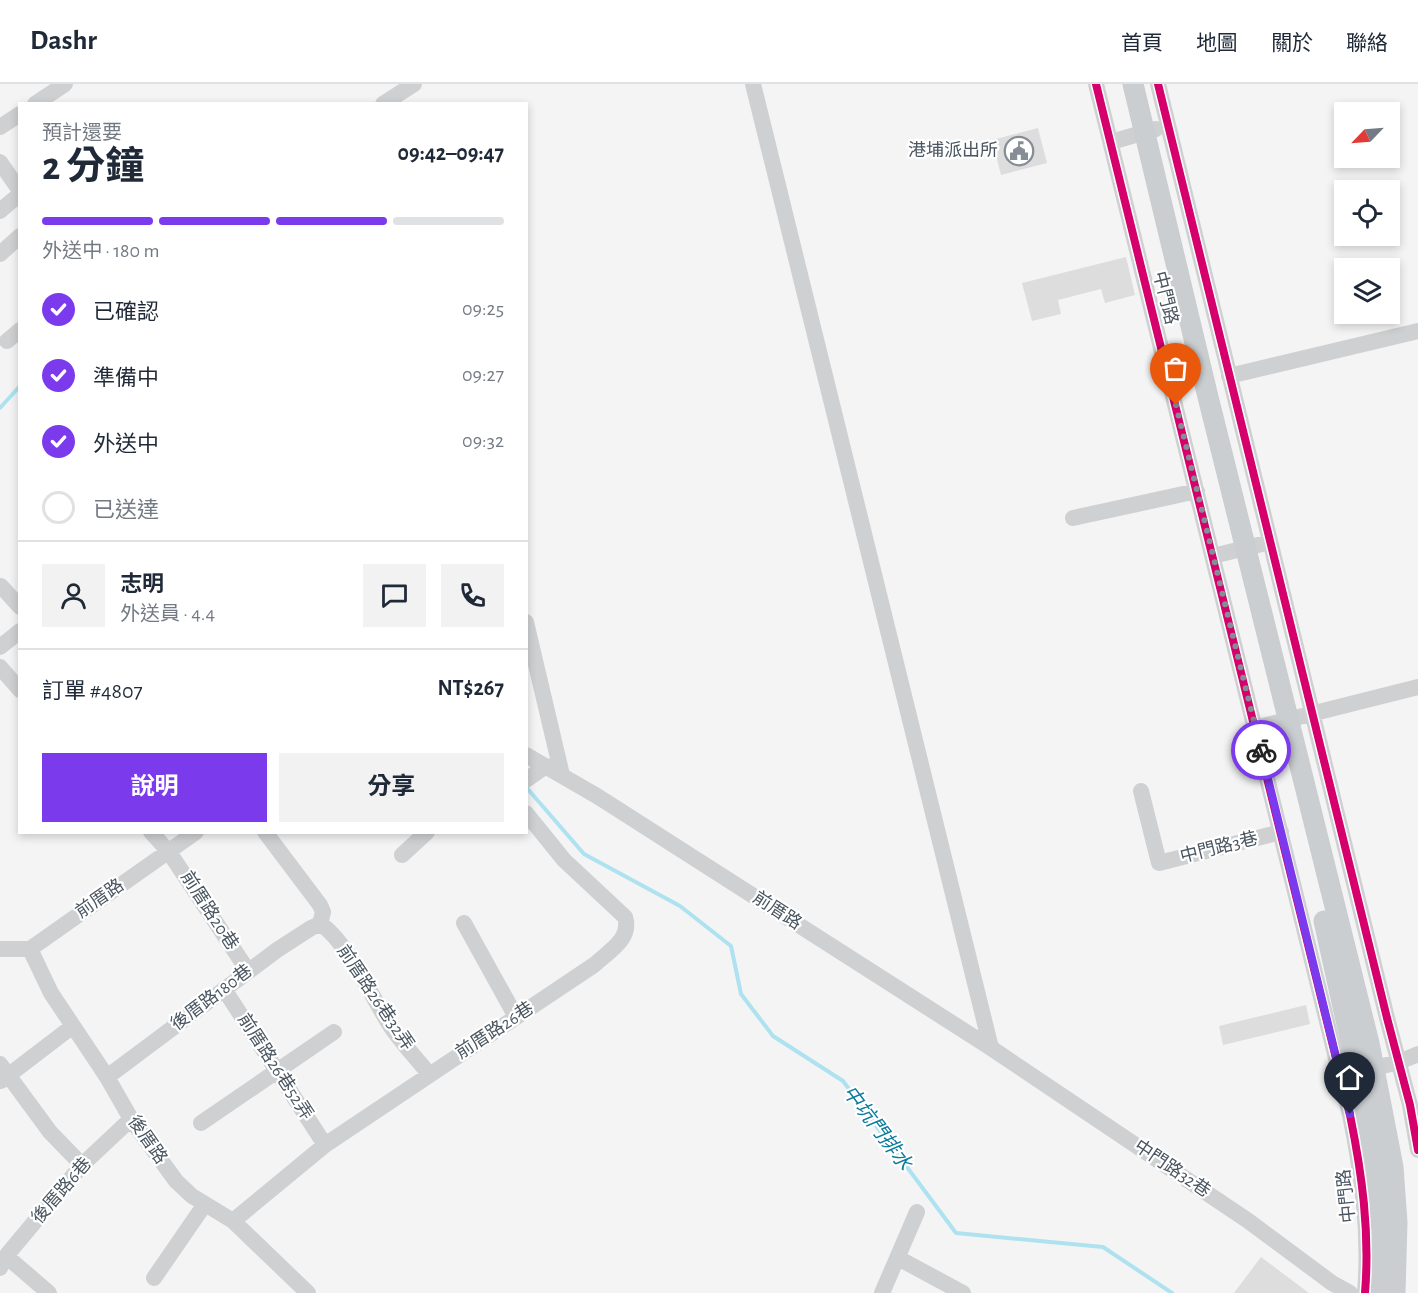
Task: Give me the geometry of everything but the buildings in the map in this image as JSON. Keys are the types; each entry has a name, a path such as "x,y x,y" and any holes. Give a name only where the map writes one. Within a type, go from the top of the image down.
{"main road":[{"name":"中門路","path":"1119,84 1138,134"},
{"name":"中門路","path":"1133,84 1138,134 1230,551 1283,721 1358,1072 1377,1167 1381,1220 1378,1293"},
{"name":"中門路","path":"1358,1072 1393,1167 1397,1222 1395,1293"}],"street":[{"path":"38,102 65,84"},
{"path":"392,101 414,84"},
{"path":"753,84 991,1048"},
{"name":"中門路","path":"1096,84 1197,491 1230,551 1255,728 1281,832 1358,1072 1361,1168 1365,1201 1365,1293"},
{"path":"1158,84 1410,1105 1418,1150"},
{"path":"0,127 18,115"},
{"path":"1111,142 1167,125"},
{"path":"0,162 18,190"},
{"path":"0,211 18,195"},
{"path":"0,254 18,238"},
{"path":"1229,376 1418,331"},
{"path":"1073,518 1197,491"},
{"path":"1230,551 1270,542"},
{"path":"1,586 18,605"},
{"path":"528,630 562,775"},
{"path":"0,647 18,633"},
{"path":"0,667 18,688"},
{"path":"1255,728 1418,687"},
{"name":"前厝路","path":"528,756 562,775 991,1048"},
{"path":"528,778 546,766"},
{"name":"中門路3巷","path":"1141,790 1160,863 1281,832"},
{"name":"前厝路26巷","path":"233,1221 325,1145 594,965 626,934 628,926 625,917 564,860 528,815"},
{"name":"前厝路20巷","path":"153,834 170,852 248,971"},
{"name":"前厝路","path":"30,949 193,834"},
{"path":"267,834 320,904 323,912 320,924"},
{"path":"402,855 425,834"},
{"path":"464,923 516,1017"},
{"name":"後厝路180巷","path":"107,1077 248,971 302,933 320,924"},
{"name":"前厝路26巷32弄","path":"320,924 328,928 356,967 392,1028 429,1074"},
{"path":"0,949 30,949"},
{"name":"後厝路","path":"30,949 51,993 107,1077 131,1119 176,1181 192,1196 233,1221 308,1293"},
{"name":"前厝路26巷52弄","path":"224,989 325,1145"},
{"path":"73,1026 2,1073 44,1125 82,1165"},
{"path":"201,1123 334,1032"},
{"name":"中門路32巷","path":"991,1048 1247,1220 1332,1283 1350,1293"},
{"path":"1358,1072 1399,1062 1418,1054"},
{"name":"後厝路6巷","path":"3,1262 82,1165 131,1119"},
{"path":"154,1278 205,1204"},
{"path":"882,1293 916,1212"},
{"path":"898,1258 963,1293"},
{"path":"3,1262 49,1293"}],"waterway":[{"name":"中坑門排水","path":"0,408 18,388"},
{"name":"中坑門排水","path":"528,789 584,854 680,906 731,946 741,994 773,1036 843,1081 956,1233 1103,1247 1172,1293"}],"cycle path":[{"path":"1096,84 1350,1115 1366,1225 1365,1293"},
{"path":"1158,84 1410,1105 1418,1150"}],"way so far":[{"path":"1176,405 1261,750"}],"place":[{"name":"港埔派出所","path":"1019,151"}],"route":[{"path":"1261,750 1350,1114"}]}
